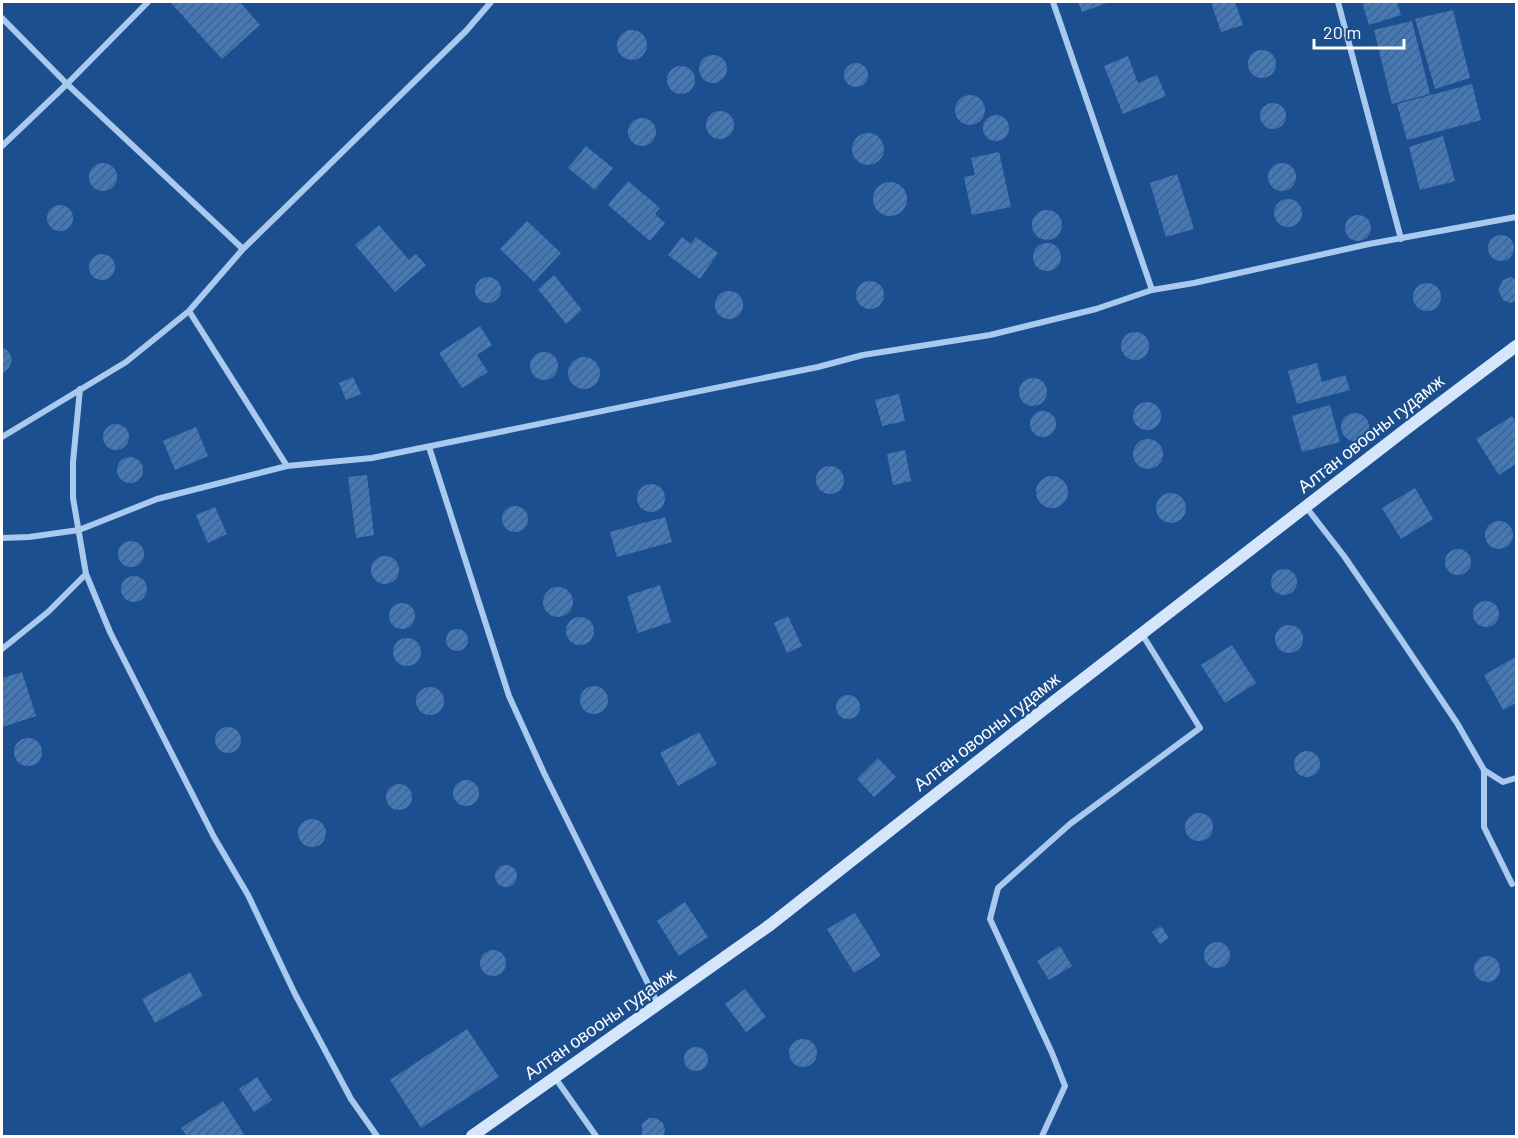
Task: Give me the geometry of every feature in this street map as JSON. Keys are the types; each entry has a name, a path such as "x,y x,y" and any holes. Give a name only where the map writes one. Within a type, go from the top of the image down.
{"main road":[{"name":"Алтан овооны гудамж","path":"472,1137 770,925 1516,346"}],"street":[{"path":"2,146 148,2"},
{"path":"2,437 126,362 189,311 243,249 466,31 492,2"},
{"path":"1053,2 1152,290"},
{"path":"1338,2 1401,238"},
{"path":"2,18 67,84 243,249"},
{"path":"2,538 79,530 157,499 287,466 372,458 818,367 863,355 990,335 1096,309 1152,290 1194,284 1401,238 1516,217"},
{"path":"189,311 287,466"},
{"path":"80,389 73,462 74,498 86,574 110,632 214,837 248,895 295,994 351,1098 377,1137"},
{"path":"429,447 509,696 544,773 659,1005"},
{"path":"1306,507 1344,556 1396,632 1457,723 1484,770 1503,782 1516,778"},
{"path":"2,650 48,612 86,574"},
{"path":"1042,1137 1065,1086 990,919 998,888 1062,831 1200,728 1142,634"},
{"path":"1484,770 1484,827 1512,884"},
{"path":"556,1079 596,1137"}],"building":[{"path":"170,2 240,2 260,25 222,59"},
{"path":"1078,2 1110,2 1082,12"},
{"path":"1211,2 1235,2 1243,25 1221,32"},
{"path":"1362,2 1397,2 1401,15 1369,25"},
{"path":"1453,10 1470,78 1435,89 1415,19"},
{"path":"1412,21 1430,94 1392,104 1374,30"},
{"path":"632,30 638,31 646,39 646,51 638,59 632,60 626,59 618,51 617,45 618,39 626,31"},
{"path":"1262,50 1272,54 1276,64 1272,74 1262,78 1252,74 1248,64 1252,54"},
{"path":"713,55 723,59 727,69 723,79 713,83 703,79 699,69 703,59"},
{"path":"1128,56 1138,83 1157,75 1166,96 1123,114 1104,66"},
{"path":"856,63 865,66 868,75 865,84 856,87 847,84 844,75 847,66"},
{"path":"681,66 691,70 695,80 691,90 681,94 671,90 667,80 671,70"},
{"path":"1472,84 1481,120 1407,140 1397,104"},
{"path":"970,95 980,100 985,110 980,120 970,125 960,120 955,110 960,100"},
{"path":"1273,103 1282,107 1286,116 1282,125 1273,129 1264,125 1260,116 1264,107"},
{"path":"720,111 730,115 734,125 730,135 720,139 710,135 706,125 710,115"},
{"path":"996,115 1005,119 1009,128 1005,137 996,141 987,137 983,128 987,119"},
{"path":"642,118 652,122 656,132 652,142 642,146 632,142 628,132 632,122"},
{"path":"868,133 879,138 884,149 879,160 868,165 857,160 852,149 857,138"},
{"path":"1443,136 1455,181 1420,190 1409,147"},
{"path":"586,146 613,168 595,190 568,168"},
{"path":"999,152 1011,207 972,215 964,177 975,175 971,158"},
{"path":"103,163 113,167 117,177 113,187 103,191 93,187 89,177 93,167"},
{"path":"1282,163 1292,167 1296,177 1292,187 1282,191 1272,187 1268,177 1272,167"},
{"path":"1177,174 1194,229 1166,237 1150,183"},
{"path":"628,181 660,208 655,214 665,223 650,241 608,205"},
{"path":"890,182 902,187 907,199 902,211 890,216 878,211 873,199 878,187"},
{"path":"1288,199 1298,203 1302,213 1298,223 1288,227 1278,223 1274,213 1278,203"},
{"path":"60,205 70,208 73,218 70,228 60,231 50,228 47,218 50,208"},
{"path":"1047,210 1058,214 1062,225 1058,236 1047,240 1036,236 1032,225 1036,214"},
{"path":"1358,215 1367,219 1371,228 1367,237 1358,241 1349,237 1345,228 1349,219"},
{"path":"527,221 561,253 534,282 500,249"},
{"path":"379,225 409,260 416,254 426,265 395,292 355,245"},
{"path":"1501,235 1510,239 1514,248 1510,257 1501,261 1492,257 1488,248 1492,239"},
{"path":"682,237 691,244 696,237 718,253 700,279 668,255"},
{"path":"1047,243 1057,247 1061,257 1057,267 1047,271 1037,267 1033,257 1037,247"},
{"path":"102,254 112,257 115,267 112,277 102,280 92,277 89,267 92,257"},
{"path":"554,275 582,310 566,324 538,289"},
{"path":"488,277 497,281 501,290 497,299 488,303 479,299 475,290 479,281"},
{"path":"1511,277 1516,279 1516,301 1510,303 1503,300 1498,290 1503,280"},
{"path":"870,281 880,285 884,295 880,305 870,309 860,305 856,295 860,285"},
{"path":"1427,283 1437,287 1441,297 1437,307 1427,311 1417,307 1413,297 1417,287"},
{"path":"729,291 739,295 743,305 739,315 729,319 719,315 715,305 719,295"},
{"path":"480,326 492,345 477,355 488,372 462,388 439,353"},
{"path":"1135,332 1145,336 1149,346 1145,356 1135,360 1125,356 1121,346 1125,336"},
{"path":"2,347 8,351 12,359 9,368 2,374"},
{"path":"544,352 554,356 558,366 554,376 544,380 534,376 530,366 534,356"},
{"path":"584,357 595,362 600,373 595,384 584,389 573,384 568,373 573,362"},
{"path":"1317,363 1322,382 1345,375 1350,390 1297,404 1288,371"},
{"path":"353,377 361,394 346,400 339,383"},
{"path":"1033,378 1043,382 1047,392 1043,402 1033,406 1023,402 1019,392 1023,382"},
{"path":"899,394 905,421 882,426 875,400"},
{"path":"1147,402 1157,406 1161,416 1157,426 1147,430 1137,426 1133,416 1137,406"},
{"path":"1330,405 1340,442 1302,452 1292,416"},
{"path":"1043,411 1052,415 1056,424 1052,433 1043,437 1034,433 1030,424 1034,415"},
{"path":"1355,413 1365,417 1369,427 1365,437 1355,441 1345,437 1341,427 1345,417"},
{"path":"1512,416 1516,422 1516,464 1499,475 1476,439"},
{"path":"116,424 126,427 129,437 126,447 116,450 106,447 103,437 106,427"},
{"path":"196,427 208,456 175,470 163,441"},
{"path":"1148,439 1158,444 1163,454 1158,464 1148,469 1138,464 1133,454 1138,444"},
{"path":"905,450 911,481 893,485 887,454"},
{"path":"130,457 140,460 143,470 140,480 130,483 120,480 117,470 120,460"},
{"path":"830,466 840,470 844,480 840,490 830,494 820,490 816,480 820,470"},
{"path":"367,475 374,535 356,538 348,477"},
{"path":"1052,476 1063,481 1068,492 1063,503 1052,508 1041,503 1036,492 1041,481"},
{"path":"651,484 661,488 665,498 661,508 651,512 641,508 637,498 641,488"},
{"path":"1415,488 1433,519 1401,539 1382,508"},
{"path":"1171,493 1177,494 1185,502 1185,514 1177,522 1171,523 1165,522 1157,514 1156,508 1157,502 1165,494"},
{"path":"515,506 525,509 528,519 525,529 515,532 505,529 502,519 505,509"},
{"path":"215,507 227,534 208,543 196,515"},
{"path":"665,517 672,542 617,557 610,532"},
{"path":"1499,521 1509,525 1513,535 1509,545 1499,549 1489,545 1485,535 1489,525"},
{"path":"131,541 141,544 144,554 141,564 131,567 121,564 118,554 121,544"},
{"path":"1458,549 1467,553 1471,562 1467,571 1458,575 1449,571 1445,562 1449,553"},
{"path":"385,556 395,560 399,570 395,580 385,584 375,580 371,570 375,560"},
{"path":"1284,569 1293,573 1297,582 1293,591 1284,595 1275,591 1271,582 1275,573"},
{"path":"134,576 143,580 147,589 143,598 134,602 125,598 121,589 125,580"},
{"path":"660,585 671,622 638,633 627,596"},
{"path":"558,587 564,588 572,596 572,608 564,616 558,617 552,616 544,608 543,602 544,596 552,588"},
{"path":"1486,601 1495,605 1499,614 1495,623 1486,627 1477,623 1473,614 1477,605"},
{"path":"402,603 411,607 415,616 411,625 402,629 393,625 389,616 393,607"},
{"path":"788,616 802,646 787,653 774,623"},
{"path":"580,617 590,621 594,631 590,641 580,645 570,641 566,631 570,621"},
{"path":"1289,625 1299,629 1303,639 1299,649 1289,653 1279,649 1275,639 1279,629"},
{"path":"457,629 465,632 468,640 465,648 457,651 449,648 446,640 449,632"},
{"path":"407,638 417,642 421,652 417,662 407,666 397,662 393,652 397,642"},
{"path":"1232,645 1256,683 1225,703 1201,665"},
{"path":"1516,657 1516,703 1503,710 1484,675"},
{"path":"22,672 36,716 2,727 2,678"},
{"path":"594,686 604,690 608,700 604,710 594,714 584,710 580,700 584,690"},
{"path":"430,687 440,691 444,701 440,711 430,715 420,711 416,701 420,691"},
{"path":"848,695 857,698 860,707 857,716 848,719 839,716 836,707 839,698"},
{"path":"228,727 238,730 241,740 238,750 228,753 218,750 215,740 218,730"},
{"path":"699,732 717,764 678,786 660,753"},
{"path":"28,738 38,742 42,752 38,762 28,766 18,762 14,752 18,742"},
{"path":"1307,751 1316,755 1320,764 1316,773 1307,777 1298,773 1294,764 1298,755"},
{"path":"878,758 896,777 874,797 857,779"},
{"path":"466,780 475,784 479,793 475,802 466,806 457,802 453,793 457,784"},
{"path":"399,784 409,787 412,797 409,807 399,810 389,807 386,797 389,787"},
{"path":"1199,813 1209,817 1213,827 1209,837 1199,841 1189,837 1185,827 1189,817"},
{"path":"312,819 322,823 326,833 322,843 312,847 302,843 298,833 302,823"},
{"path":"506,865 514,868 517,876 514,884 506,887 498,884 495,876 498,868"},
{"path":"685,902 708,937 679,956 657,921"},
{"path":"855,913 881,956 854,973 827,929"},
{"path":"1161,926 1169,938 1160,944 1152,932"},
{"path":"1217,942 1226,946 1230,955 1226,964 1217,968 1208,964 1204,955 1208,946"},
{"path":"1060,946 1072,966 1049,980 1037,961"},
{"path":"493,950 502,954 506,963 502,972 493,976 484,972 480,963 484,954"},
{"path":"1487,956 1496,960 1500,969 1496,978 1487,982 1478,978 1474,969 1478,960"},
{"path":"190,972 203,996 155,1023 142,999"},
{"path":"745,989 766,1017 746,1032 725,1004"},
{"path":"467,1029 499,1077 421,1128 390,1080"},
{"path":"803,1039 813,1043 817,1053 813,1063 803,1067 793,1063 789,1053 793,1043"},
{"path":"696,1047 704,1051 708,1059 704,1067 696,1071 688,1067 684,1059 688,1051"},
{"path":"257,1077 272,1100 254,1112 239,1089"},
{"path":"223,1101 245,1136 187,1136 181,1128"},
{"path":"649,1118 656,1118 663,1123 665,1130 663,1136 642,1136 642,1124"}]}
